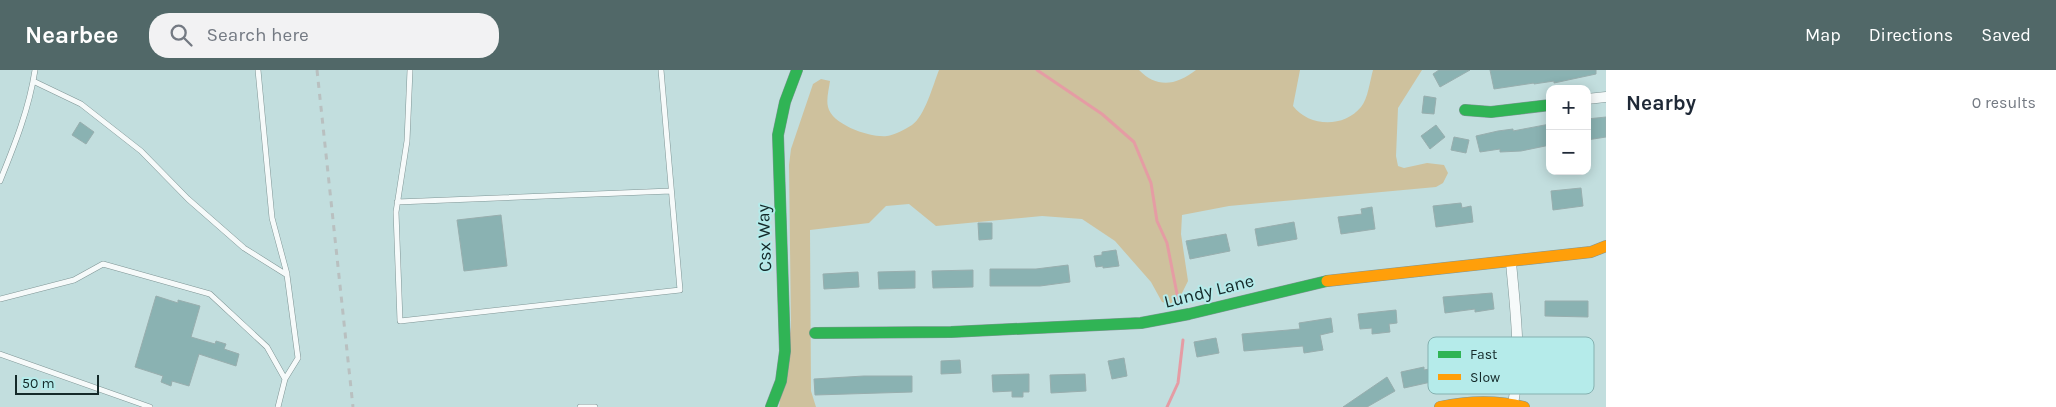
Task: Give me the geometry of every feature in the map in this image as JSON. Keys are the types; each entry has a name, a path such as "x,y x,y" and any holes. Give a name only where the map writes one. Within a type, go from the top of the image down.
{"street":[{"name":"Csx Way","path":"771,407 781,381 785,351 778,135 786,95 797,70"},
{"path":"1591,99 1606,97"},
{"path":"1465,110 1491,112 1546,105"},
{"name":"Lundy Lane","path":"815,333 951,332 1142,323 1168,319 1329,281 1591,252 1606,246"},
{"path":"1511,262 1517,337"},
{"path":"1440,407 1472,403 1518,405"}],"lane":[{"path":"0,181 31,98 35,70"},
{"path":"258,70 272,218 287,274 298,358 285,379 278,407"},
{"path":"410,70 407,141 396,212 400,321 680,290 661,70"},
{"path":"33,81 81,104 141,150 188,199 244,248 287,274"},
{"path":"397,202 671,191"},
{"path":"0,299 74,280 103,264 210,294 267,348 285,379"},
{"path":"0,354 150,407"},
{"path":"580,407 595,407"}],"shaded area":[{"path":"939,70 1139,70 1153,80 1167,83 1182,79 1196,70 1300,70 1293,106 1308,118 1327,122 1345,119 1361,107 1367,94 1373,70 1422,70 1398,108 1396,156 1398,166 1404,168 1427,163 1444,165 1448,173 1443,183 1436,187 1229,206 1182,215 1181,234 1188,281 1181,295 1170,304 1162,302 1151,282 1115,241 1082,219 1042,216 936,226 909,204 886,206 869,223 810,230 811,391 816,407 779,407 791,327 789,165 791,149 813,84 821,79 830,81 827,97 828,107 831,113 844,125 872,135 887,136 903,130 917,121 925,108"}],"building":[{"path":"1439,70 1470,70 1440,87 1433,74"},
{"path":"1490,70 1596,70 1596,74 1554,83 1554,81 1494,89"},
{"path":"1424,96 1436,98 1434,114 1422,113"},
{"path":"1606,117 1606,137 1591,139 1591,119"},
{"path":"80,122 94,132 86,144 72,135"},
{"path":"1436,125 1445,137 1430,149 1421,136"},
{"path":"1546,125 1546,146 1521,151 1500,152 1500,149 1480,152 1476,136 1498,131 1513,129 1513,131"},
{"path":"1454,137 1469,140 1466,153 1451,150"},
{"path":"1581,188 1583,206 1553,210 1551,191"},
{"path":"1461,203 1462,208 1471,206 1473,222 1436,227 1433,206"},
{"path":"1372,207 1375,229 1341,234 1338,217 1362,214 1361,209"},
{"path":"501,215 507,266 464,271 457,220"},
{"path":"1294,222 1297,239 1258,246 1255,229"},
{"path":"978,223 992,223 992,239 979,240"},
{"path":"1226,234 1230,251 1190,259 1186,241"},
{"path":"1116,250 1119,266 1096,267 1094,256 1102,255 1102,252"},
{"path":"1068,265 1070,282 1040,286 990,286 990,269 1036,269"},
{"path":"973,270 973,287 933,288 932,271"},
{"path":"915,271 915,288 879,289 878,272"},
{"path":"858,272 859,287 824,289 823,274"},
{"path":"1492,293 1494,309 1475,312 1475,309 1445,313 1443,297"},
{"path":"156,296 178,303 178,300 200,306 191,337 215,344 216,341 226,344 224,349 239,354 236,366 199,354 189,386 172,381 171,386 161,382 163,376 135,367"},
{"path":"1545,301 1588,301 1588,317 1545,316"},
{"path":"1396,310 1397,323 1389,324 1390,332 1372,334 1372,328 1360,329 1358,314"},
{"path":"1331,318 1333,332 1320,335 1323,350 1304,353 1303,346 1244,351 1242,334 1300,329 1299,323"},
{"path":"1216,338 1219,353 1197,357 1194,342"},
{"path":"1124,358 1127,376 1112,379 1108,361"},
{"path":"960,360 961,373 941,374 941,361"},
{"path":"1424,367 1424,370 1428,369 1428,383 1404,388 1401,372"},
{"path":"1029,374 1029,392 1023,392 1023,397 1012,397 1012,391 993,392 992,375"},
{"path":"1085,374 1086,391 1051,393 1050,375"},
{"path":"912,376 912,392 815,395 814,379"},
{"path":"1387,377 1395,391 1367,407 1343,407"}],"waterway":[{"path":"1037,70 1102,114 1134,142 1151,183 1157,221 1167,243 1179,304"},
{"path":"1167,407 1178,383 1183,340"}],"railway":[{"path":"317,70 353,407"}],"traffic: fast":[{"path":"771,407 781,381 785,351 778,135 785,102 797,70"},
{"path":"1465,110 1491,112 1546,105"},
{"path":"815,333 951,332 1141,323 1189,314 1327,281"}],"traffic: slow":[{"path":"1327,281 1591,252 1606,246"},
{"path":"1440,407 1482,402 1524,407"}]}
